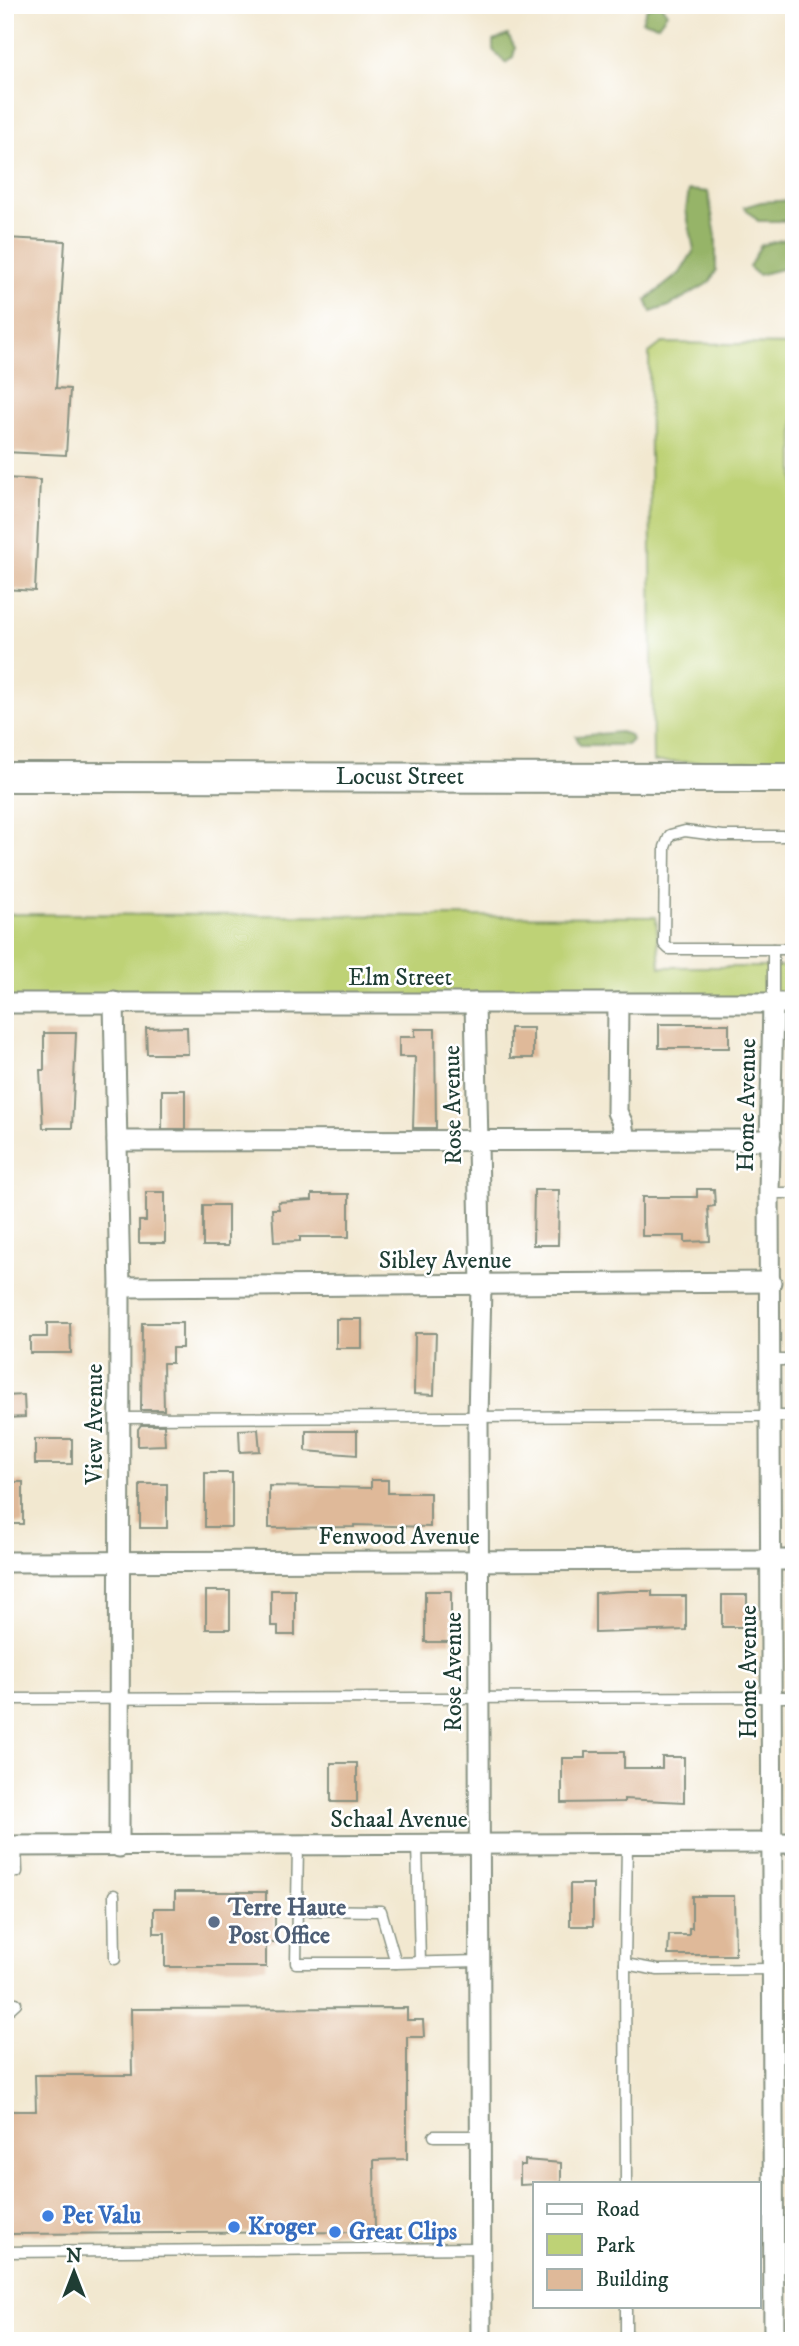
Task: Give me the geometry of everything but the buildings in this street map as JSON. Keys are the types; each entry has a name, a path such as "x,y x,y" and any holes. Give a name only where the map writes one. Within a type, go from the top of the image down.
{"street":[{"name":"Locust Street","path":"5,777 794,778"},
{"name":"View Avenue","path":"114,1002 120,1287 119,1847"},
{"name":"Elm Street","path":"5,1003 794,1003"},
{"name":"Rose Avenue","path":"475,1003 481,1286 478,1418 481,2341"},
{"path":"618,1003 617,1112 625,1140"},
{"name":"Home Avenue","path":"773,1003 769,1193 773,1560 774,2341"},
{"path":"117,1141 771,1140"},
{"name":"Sibley Avenue","path":"120,1287 771,1282"},
{"name":"Fenwood Avenue","path":"5,1562 794,1560"},
{"name":"Schaal Avenue","path":"11,1846 794,1843"}],"lane":[{"path":"794,836 723,836 685,831 670,835 665,847 664,944 669,949 794,948"},
{"path":"773,949 773,1003"},
{"path":"769,1193 794,1193"},
{"path":"772,1360 794,1360"},
{"path":"120,1418 794,1416"},
{"path":"5,1699 794,1697"},
{"path":"417,1844 420,1962"},
{"path":"626,2182 625,1964 628,1844"},
{"path":"11,1846 17,1872"},
{"path":"298,1846 296,1963 480,1961"},
{"path":"114,1895 115,1959"},
{"path":"298,1910 381,1911 396,1963"},
{"path":"625,1964 658,1970 774,1969"},
{"path":"5,2013 16,2003"},
{"path":"434,2136 481,2136"},
{"path":"5,2252 481,2248"},
{"path":"626,2308 626,2341"}],"green space":[{"path":"661,5 667,13 658,25 642,21 647,8"},
{"path":"508,35 515,48 513,57 506,63 493,50 493,41"},
{"path":"689,190 708,192 716,236 716,271 710,282 669,306 651,312 646,300 680,273 694,250 686,210"},
{"path":"794,200 794,221 758,221 744,207 761,202"},
{"path":"794,237 794,266 758,275 749,267 761,245"},
{"path":"662,343 794,345 794,762 653,762 649,353"},
{"path":"620,732 630,735 632,740 627,745 580,745 576,736"},
{"path":"5,914 656,917 660,967 794,967 794,1003 5,1003"}],"place":[{"name":"Terre Haute Post Office","path":"214,1922"},
{"name":"Pet Valu","path":"48,2216"},
{"name":"Kroger","path":"234,2227"},
{"name":"Great Clips","path":"335,2232"}]}
